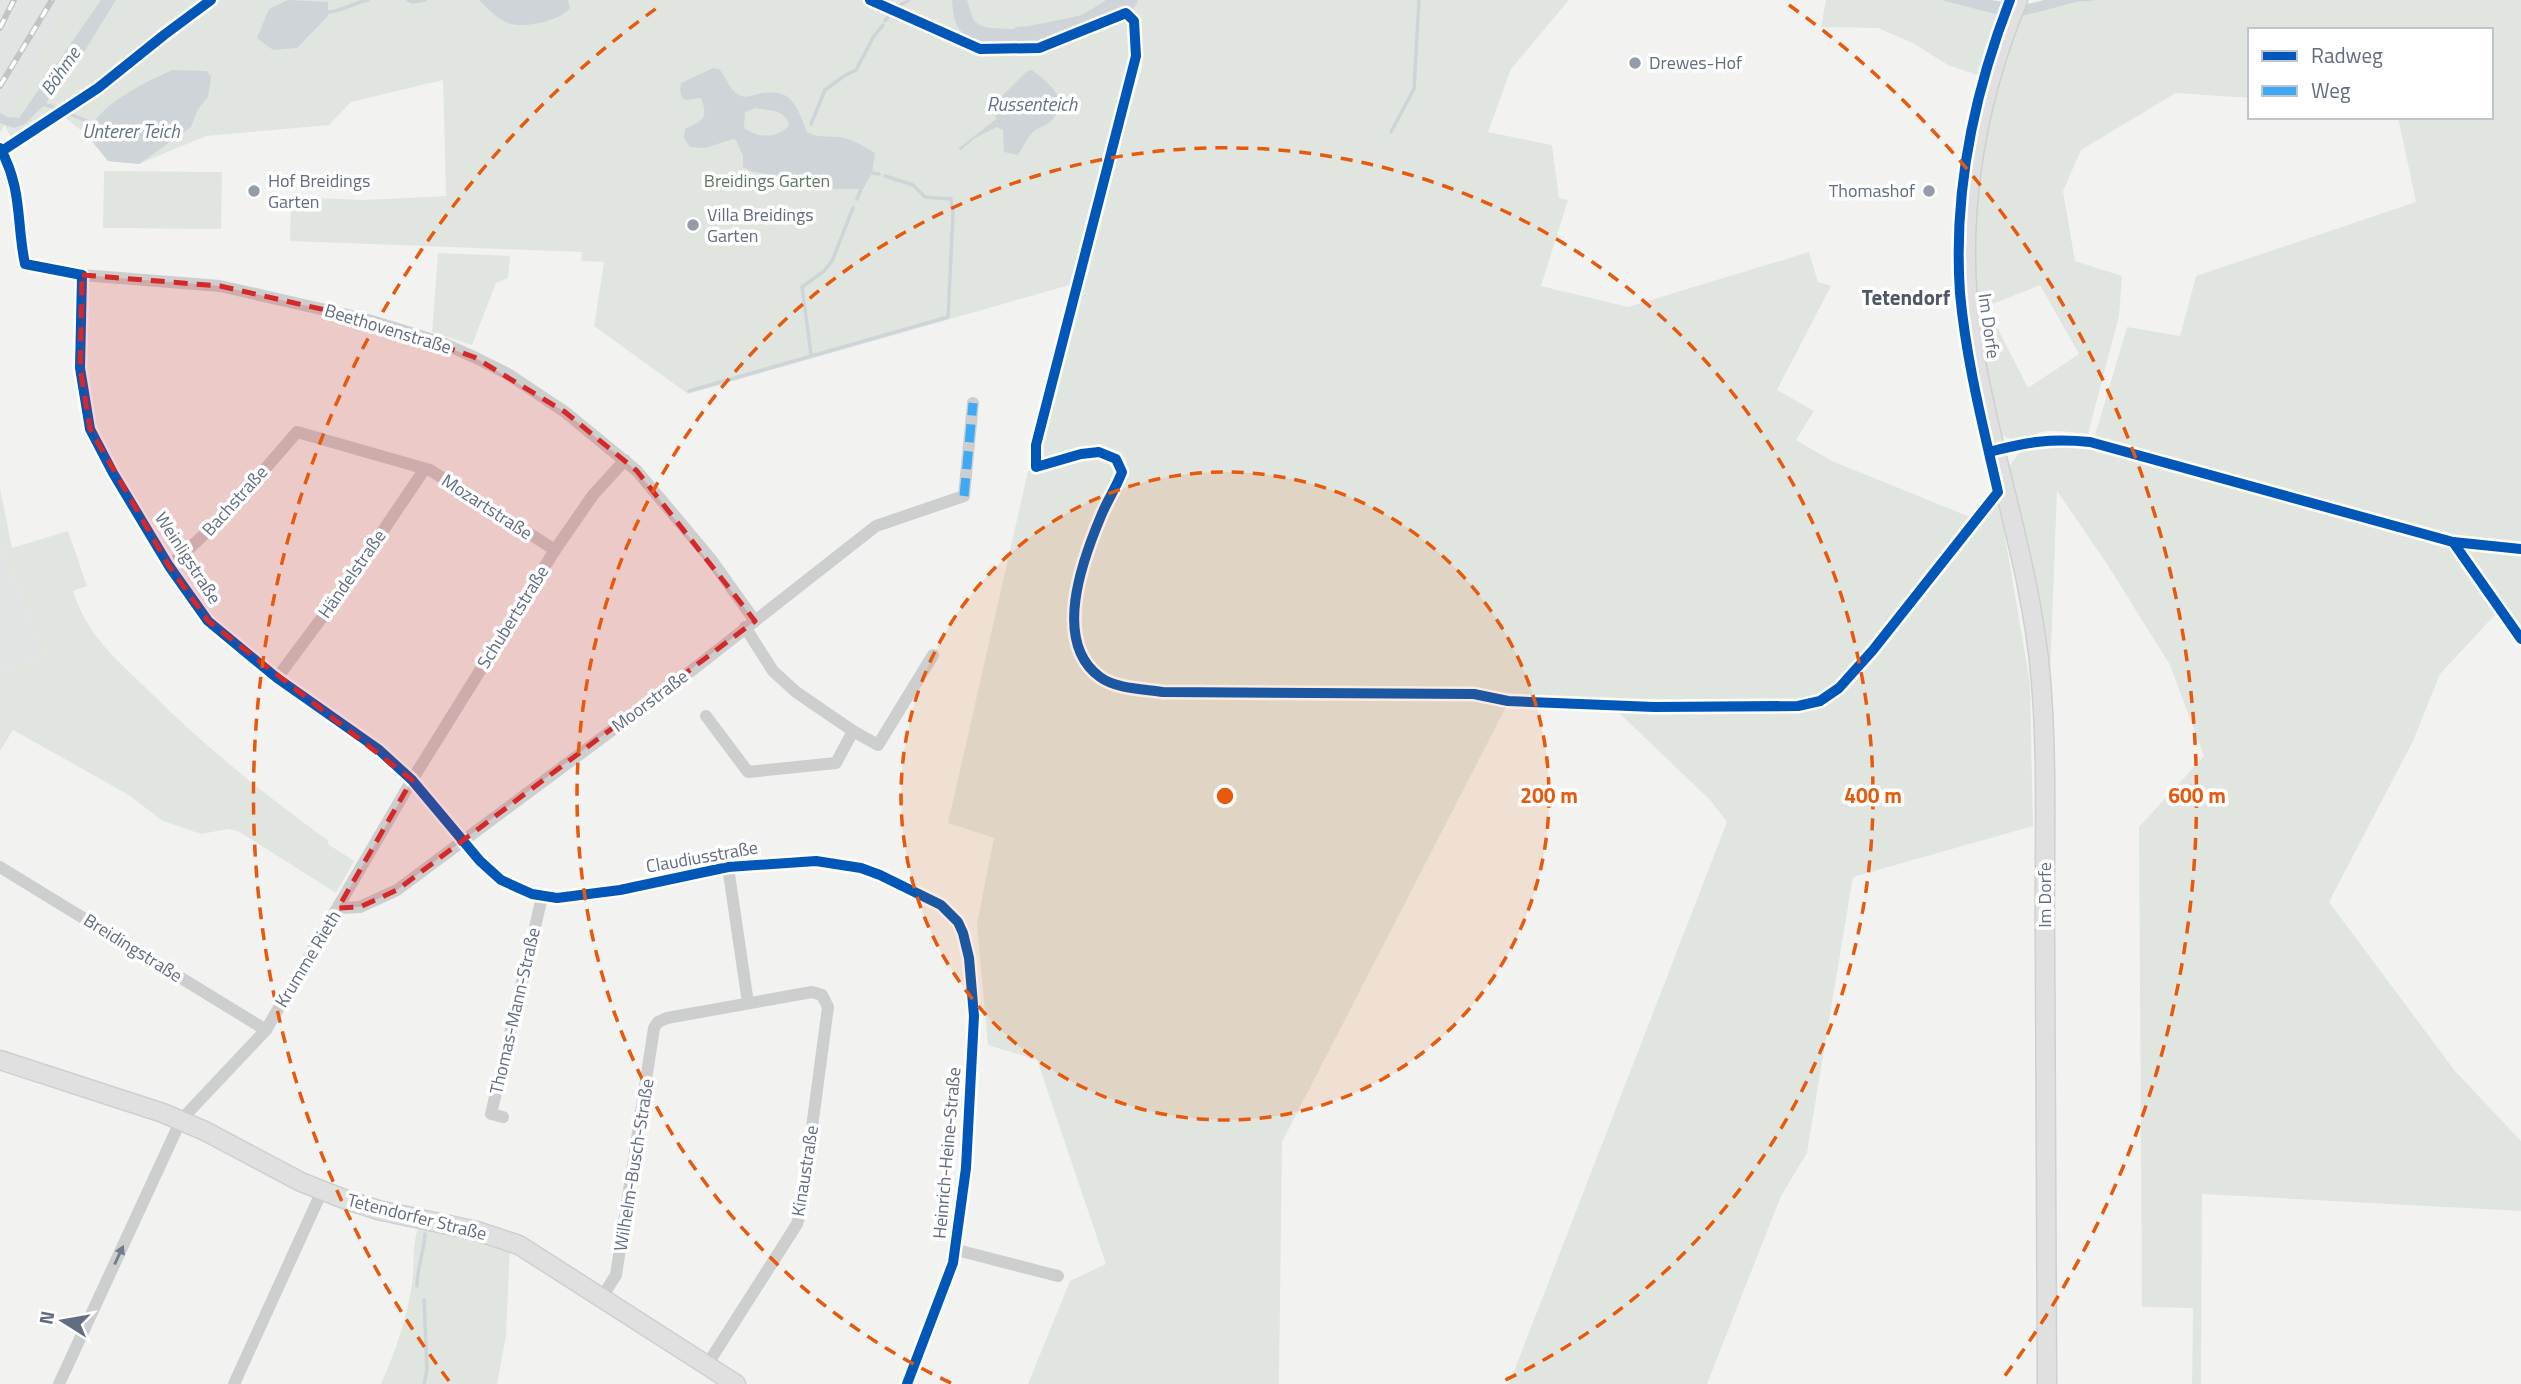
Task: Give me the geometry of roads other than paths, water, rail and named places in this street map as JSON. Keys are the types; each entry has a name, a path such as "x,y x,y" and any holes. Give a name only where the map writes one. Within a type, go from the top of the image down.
{"street":[{"name":"Im Dorfe","path":"2018,0 1992,76 1973,155 1965,238 1966,292 1995,451 2031,606 2041,684 2044,788 2047,1384"},
{"name":"Beethovenstraße","path":"0,148 18,198 25,264 82,275 220,286 365,319 440,342 508,374 565,412 625,460 710,558 750,624 774,671 796,692 853,732"},
{"name":"Weinligstraße","path":"82,275 80,368 90,429 169,566 208,621 278,677 378,749 412,780 462,840"},
{"name":"Moorstraße","path":"338,908 360,906 391,893 666,690 876,526 964,496 973,403"},
{"name":"Bachstraße","path":"169,566 228,512 297,432"},
{"name":"Mozartstraße","path":"297,432 430,470 555,550"},
{"path":"1995,451 2058,439 2090,442 2453,541 2521,549"},
{"name":"Schubertstraße","path":"412,780 555,550 593,495 625,460"},
{"name":"Händelstraße","path":"278,677 347,583 424,470"},
{"path":"706,716 748,772 836,763 853,732 878,745 933,655"},
{"name":"Krumme Rieth","path":"59,1384 181,1120 259,1039 412,780"},
{"name":"Claudiusstraße","path":"462,840 501,880 542,897 557,898 608,892 729,867 816,861 852,866 880,875 928,897 951,913 963,933 969,958"},
{"name":"Breidingstraße","path":"0,867 265,1030"},
{"path":"729,867 748,1003"},
{"name":"Thomas-Mann-Straße","path":"503,1117 491,1114 542,897"},
{"name":"Heinrich-Heine-Straße","path":"907,1384 957,1250 968,1141 973,1030 969,958"},
{"name":"Kinaustraße","path":"707,1365 797,1224 828,1007 822,995 813,992 748,1003"},
{"name":"Wilhelm-Busch-Straße","path":"602,1297 614,1280 617,1270 654,1028 658,1021 667,1018 748,1003"},
{"name":"Tetendorfer Straße","path":"0,1059 181,1120 322,1191 378,1210 503,1238 539,1256 736,1384"},
{"path":"234,1384 322,1191"},
{"name":"Heinrich-Heine-Straße","path":"957,1250 1058,1276"}],"water":[{"path":"101,0 116,0 81,57 59,80 47,102 25,124 14,128 0,123 0,113 19,118"},
{"path":"288,0 328,2 328,16 297,48 273,50 257,38 269,9"},
{"path":"479,0 568,0 570,8 558,17 521,25 502,20"},
{"path":"952,0 967,0 973,19 979,25 1015,29 1083,15 1106,0 1130,0 1118,11 1087,24 1041,36 995,42 977,40 961,32 955,19"},
{"path":"1941,0 1991,0 2024,5 2044,0 2100,0 2077,2 2019,17 1995,14"},
{"path":"713,68 719,69 733,90 742,96 780,93 792,101 807,132 845,138 875,153 872,173 863,189 832,189 743,167 743,156 733,139 705,148 690,147 684,138 685,129 703,118 704,110 701,98 683,98 680,92 681,83","holes":["756,108 780,113 789,125 780,133 768,136 749,131 744,128 745,112"]},
{"name":"Unterer Teich","path":"172,70 207,71 211,77 208,97 198,109 191,127 139,164 108,161 87,135 93,124 101,113 123,96"},
{"name":"Russenteich","path":"1032,70 1050,86 1058,98 1060,105 1053,119 1032,133 1018,155 1004,152 1003,130 997,127 975,138 961,150 958,149 996,119 994,104 1027,71"}],"waterway":[{"path":"328,12 368,0"},
{"path":"408,0 425,0"},
{"path":"896,8 909,0"},
{"name":"Böhme","path":"1020,36 1061,35 1125,4 1128,0"},
{"path":"1391,132 1414,89 1419,0"},
{"path":"885,21 890,14"},
{"path":"811,124 825,90 856,70 883,25"},
{"path":"42,104 57,108"},
{"path":"68,113 91,123"},
{"path":"872,173 879,174"},
{"path":"689,391 948,317 953,213 951,199 925,197 913,185 885,176"},
{"path":"857,199 861,189"},
{"path":"811,354 802,287 824,271 832,261 853,208"},
{"path":"417,1286 425,1234"},
{"path":"424,1300 427,1370 424,1384"}],"railway":[{"path":"0,28 14,0"},
{"path":"0,86 52,0"}],"place":[{"name":"Drewes-Hof","path":"1635,63"},
{"name":"Hof Breidings Garten","path":"254,191"},
{"name":"Thomashof","path":"1929,191"},
{"name":"Villa Breidings Garten","path":"693,225"}],"district":[{"name":"Tetendorf","path":"1906,298"}],"park label":[{"name":"Breidings Garten","path":"767,181"}]}
